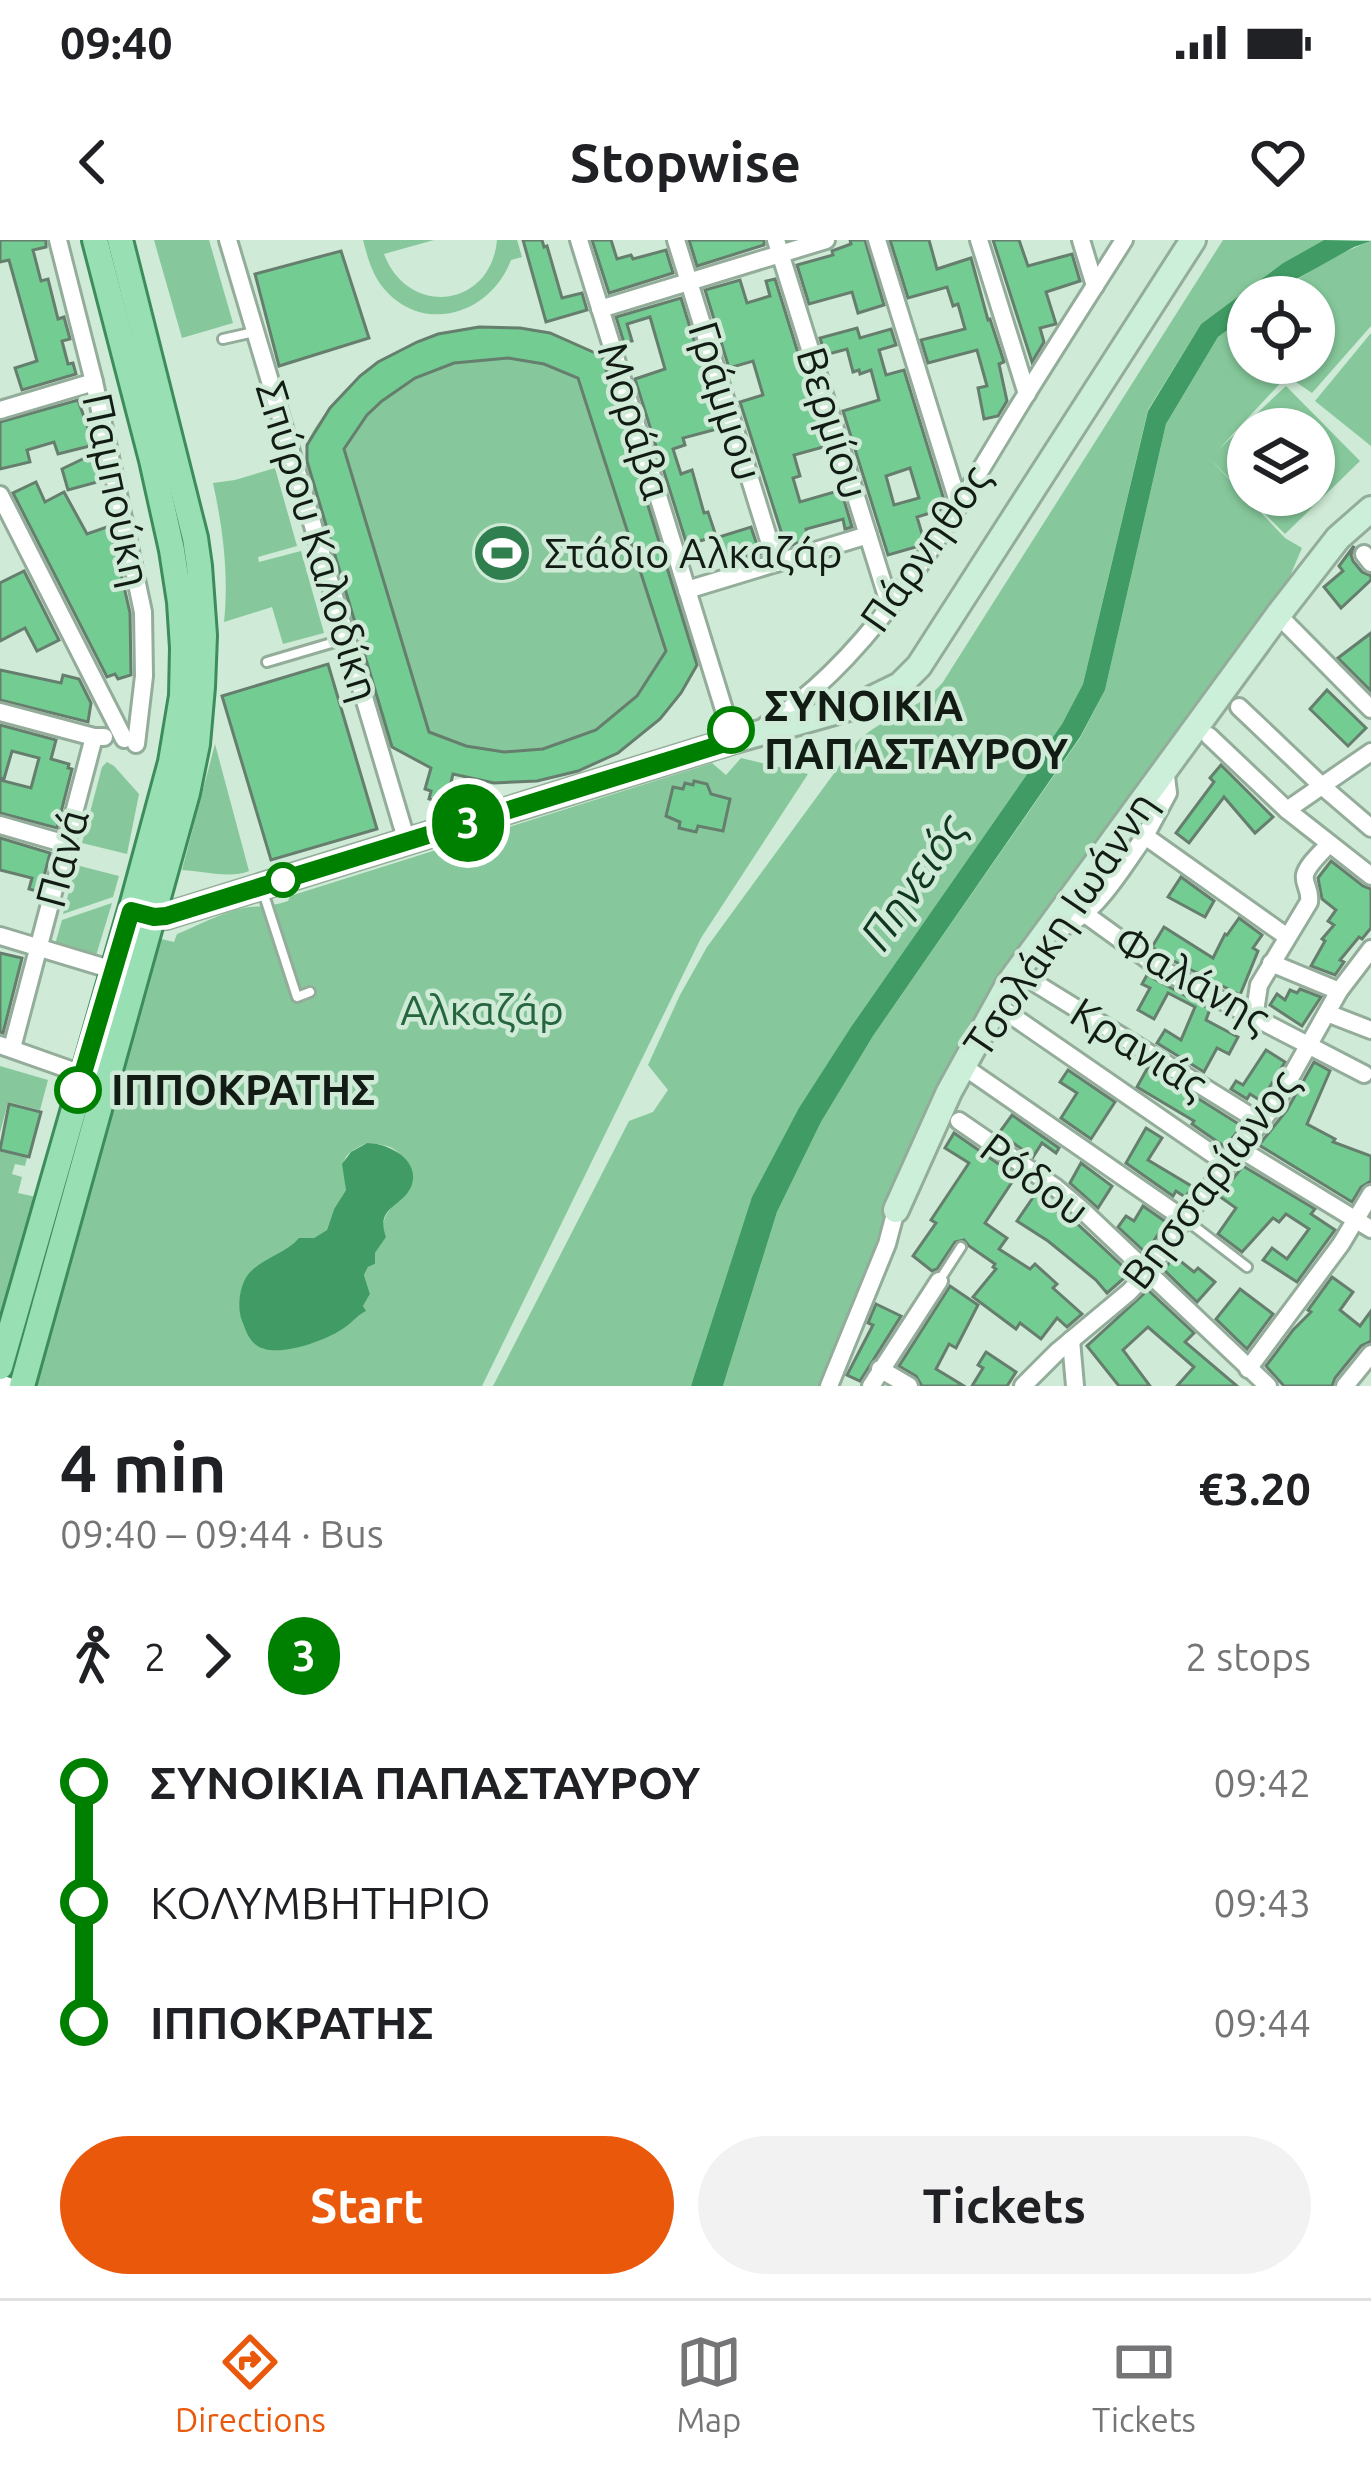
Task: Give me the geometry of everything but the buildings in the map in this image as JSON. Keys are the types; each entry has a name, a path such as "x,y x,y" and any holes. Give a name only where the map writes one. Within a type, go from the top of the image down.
{"main road":[{"path":"95,240 172,550 184,648 182,696 150,915"},
{"path":"0,1367 82,1074 150,915 197,744 204,663 195,538 120,240"},
{"path":"22,1386 124,974"}],"street":[{"name":"Παμπούκη","path":"58,240 143,612 144,676 130,741"},
{"name":"Σπύρου Καλοδίκη","path":"228,240 407,842"},
{"name":"Μοράβα","path":"579,240 735,740"},
{"name":"Γράμμου","path":"676,240 776,563"},
{"path":"601,309 779,247 826,240"},
{"path":"877,240 959,505"},
{"path":"979,240 1027,394"},
{"path":"1081,240 1095,286"},
{"name":"Πάρνηθος","path":"150,915 261,887 759,729 791,706 877,625 959,505 1124,240"},
{"path":"735,740 859,705 900,685 919,666 1192,240"},
{"name":"Βερμίου","path":"779,247 890,606"},
{"path":"0,410 94,382"},
{"path":"2,505 130,741"},
{"name":"Τσολάκη Ιωάννη","path":"830,1386 896,1210 963,1066 1009,983 1278,615 1338,538 1371,509"},
{"path":"687,590 868,535"},
{"path":"1278,615 1371,709"},
{"path":"1239,707 1371,828"},
{"path":"0,712 94,737 130,741 171,762"},
{"path":"1209,736 1287,810 1371,876"},
{"name":"Πανά","path":"6,1047 94,737"},
{"path":"1287,810 1371,752"},
{"path":"1048,933 1085,914 1144,836 1168,793 1165,768"},
{"path":"0,825 66,844"},
{"path":"1144,836 1286,936"},
{"path":"1254,1018 1259,985 1311,896 1306,872 1329,844"},
{"name":"Φαλάνης","path":"1085,914 1161,969 1364,1074"},
{"path":"0,936 124,974"},
{"name":"Βησσαρίωνος","path":"1024,1386 1148,1272 1276,1102 1339,991 1371,949"},
{"path":"1271,963 1339,991"},
{"name":"Κρανιάς","path":"1018,973 1260,1122"},
{"path":"998,1006 1228,1164"},
{"path":"1328,1013 1371,1030"},
{"path":"6,1047 82,1074"},
{"path":"963,1066 1184,1219"},
{"name":"Ρόδου","path":"958,1121 1055,1187 1268,1386"},
{"path":"1240,1149 1363,1224"},
{"path":"1248,1369 1341,1244 1363,1224 1371,1194"},
{"path":"871,1386 939,1280"},
{"path":"1071,1340 1075,1386"},
{"path":"1345,1386 1371,1354"},
{"path":"880,1369 908,1386"},
{"path":"0,1383 9,1386"}],"lane":[{"path":"223,339 256,331"},
{"path":"267,662 347,638"},
{"path":"261,887 297,997 310,992"},
{"path":"1184,1219 1247,1267"},
{"path":"939,1280 961,1247"}],"green space":[{"path":"154,240 209,240 233,323 182,338"},
{"path":"363,240 434,240 384,254 396,275 429,296 447,297 480,280 497,240 517,240 522,257 511,260 501,279 471,306 434,314 397,301 381,285"},
{"path":"1223,240 1324,240 1266,276 1227,276 1227,305 1201,324 1148,410 1083,684 1062,724 853,1024 691,1386 493,1386 629,1121 653,1112 668,1090 648,1065 707,947 857,742 943,682"},
{"path":"1371,241 1371,326 1335,367 1335,276 1305,276"},
{"name":"Στάδιο Αλκαζάρ","path":"479,327 550,336 615,365 703,651 677,696 645,731 609,758 569,774 526,782 481,780 434,767 388,745 306,463 315,429 357,379 414,344"},
{"path":"1227,330 1227,384 1280,384 1257,408 1227,408 1227,440 1219,449 1227,441 1227,476 1210,459 1227,477 1227,516 1264,516 1302,548 1287,583 1020,960 880,1230 861,1292 821,1386 723,1386 777,1212 821,1122 873,1036 1080,738 1105,690 1166,424 1218,337"},
{"path":"1371,333 1371,446 1335,417 1335,408 1324,408 1315,401 1329,384 1335,384 1335,377"},
{"path":"1299,384 1320,384 1312,393"},
{"path":"1286,386 1308,408 1263,408"},
{"path":"1335,436 1360,461 1335,485"},
{"path":"275,468 297,546 258,557 259,562 301,551 324,633 283,644 272,607 224,622 224,552 213,483"},
{"path":"1267,516 1303,516 1285,534"},
{"path":"215,744 249,871 242,873 182,870"},
{"name":"Αλκαζάρ","path":"741,758 808,774 701,938 482,1386 32,1386 161,939 174,942 177,934 233,911 288,901 290,896 712,763 726,775","holes":["367,1143 389,1147 401,1156 407,1192 385,1218 385,1238 375,1253 375,1264 364,1275 370,1294 365,1311 333,1333 264,1349 244,1327 241,1315 241,1291 247,1277 270,1258 327,1230 346,1190 346,1157"]},
{"path":"107,762 139,794 127,854 82,843"},
{"path":"76,865 119,876 113,897 63,914"},
{"path":"112,903 95,959 54,948 62,920"},
{"path":"0,1066 48,1080 40,1110 8,1102 0,1133"},
{"path":"0,1151 27,1158 25,1166 15,1164 12,1174 22,1177 18,1193 36,1197 3,1315 0,1314"}],"shaded area":[{"name":"Πηνειός","path":"1324,240 1371,241 1302,276 1266,276"},
{"name":"Πηνειός","path":"1227,305 1227,330 1218,337 1166,424 1105,690 1080,737 873,1036 821,1122 777,1212 723,1386 691,1386 752,1197 799,1108 1062,724 1083,684 1148,411 1201,324"},
{"path":"367,1143 401,1155 413,1177 407,1194 386,1214 386,1237 375,1253 375,1264 364,1275 370,1294 363,1306 366,1311 314,1343 275,1350 256,1345 240,1316 244,1281 252,1270 299,1238 314,1238 327,1230 346,1190 342,1164"}],"bus line":[{"name":"3","path":"78,1090 131,911 166,916 735,740 731,730"}],"place":[{"name":"Στάδιο Αλκαζάρ","path":"502,553"},
{"name":"ΣΥΝΟΙΚΙΑ ΠΑΠΑΣΤΑΥΡΟΥ","path":"731,730"},
{"name":"ΙΠΠΟΚΡΑΤΗΣ","path":"78,1090"}]}
